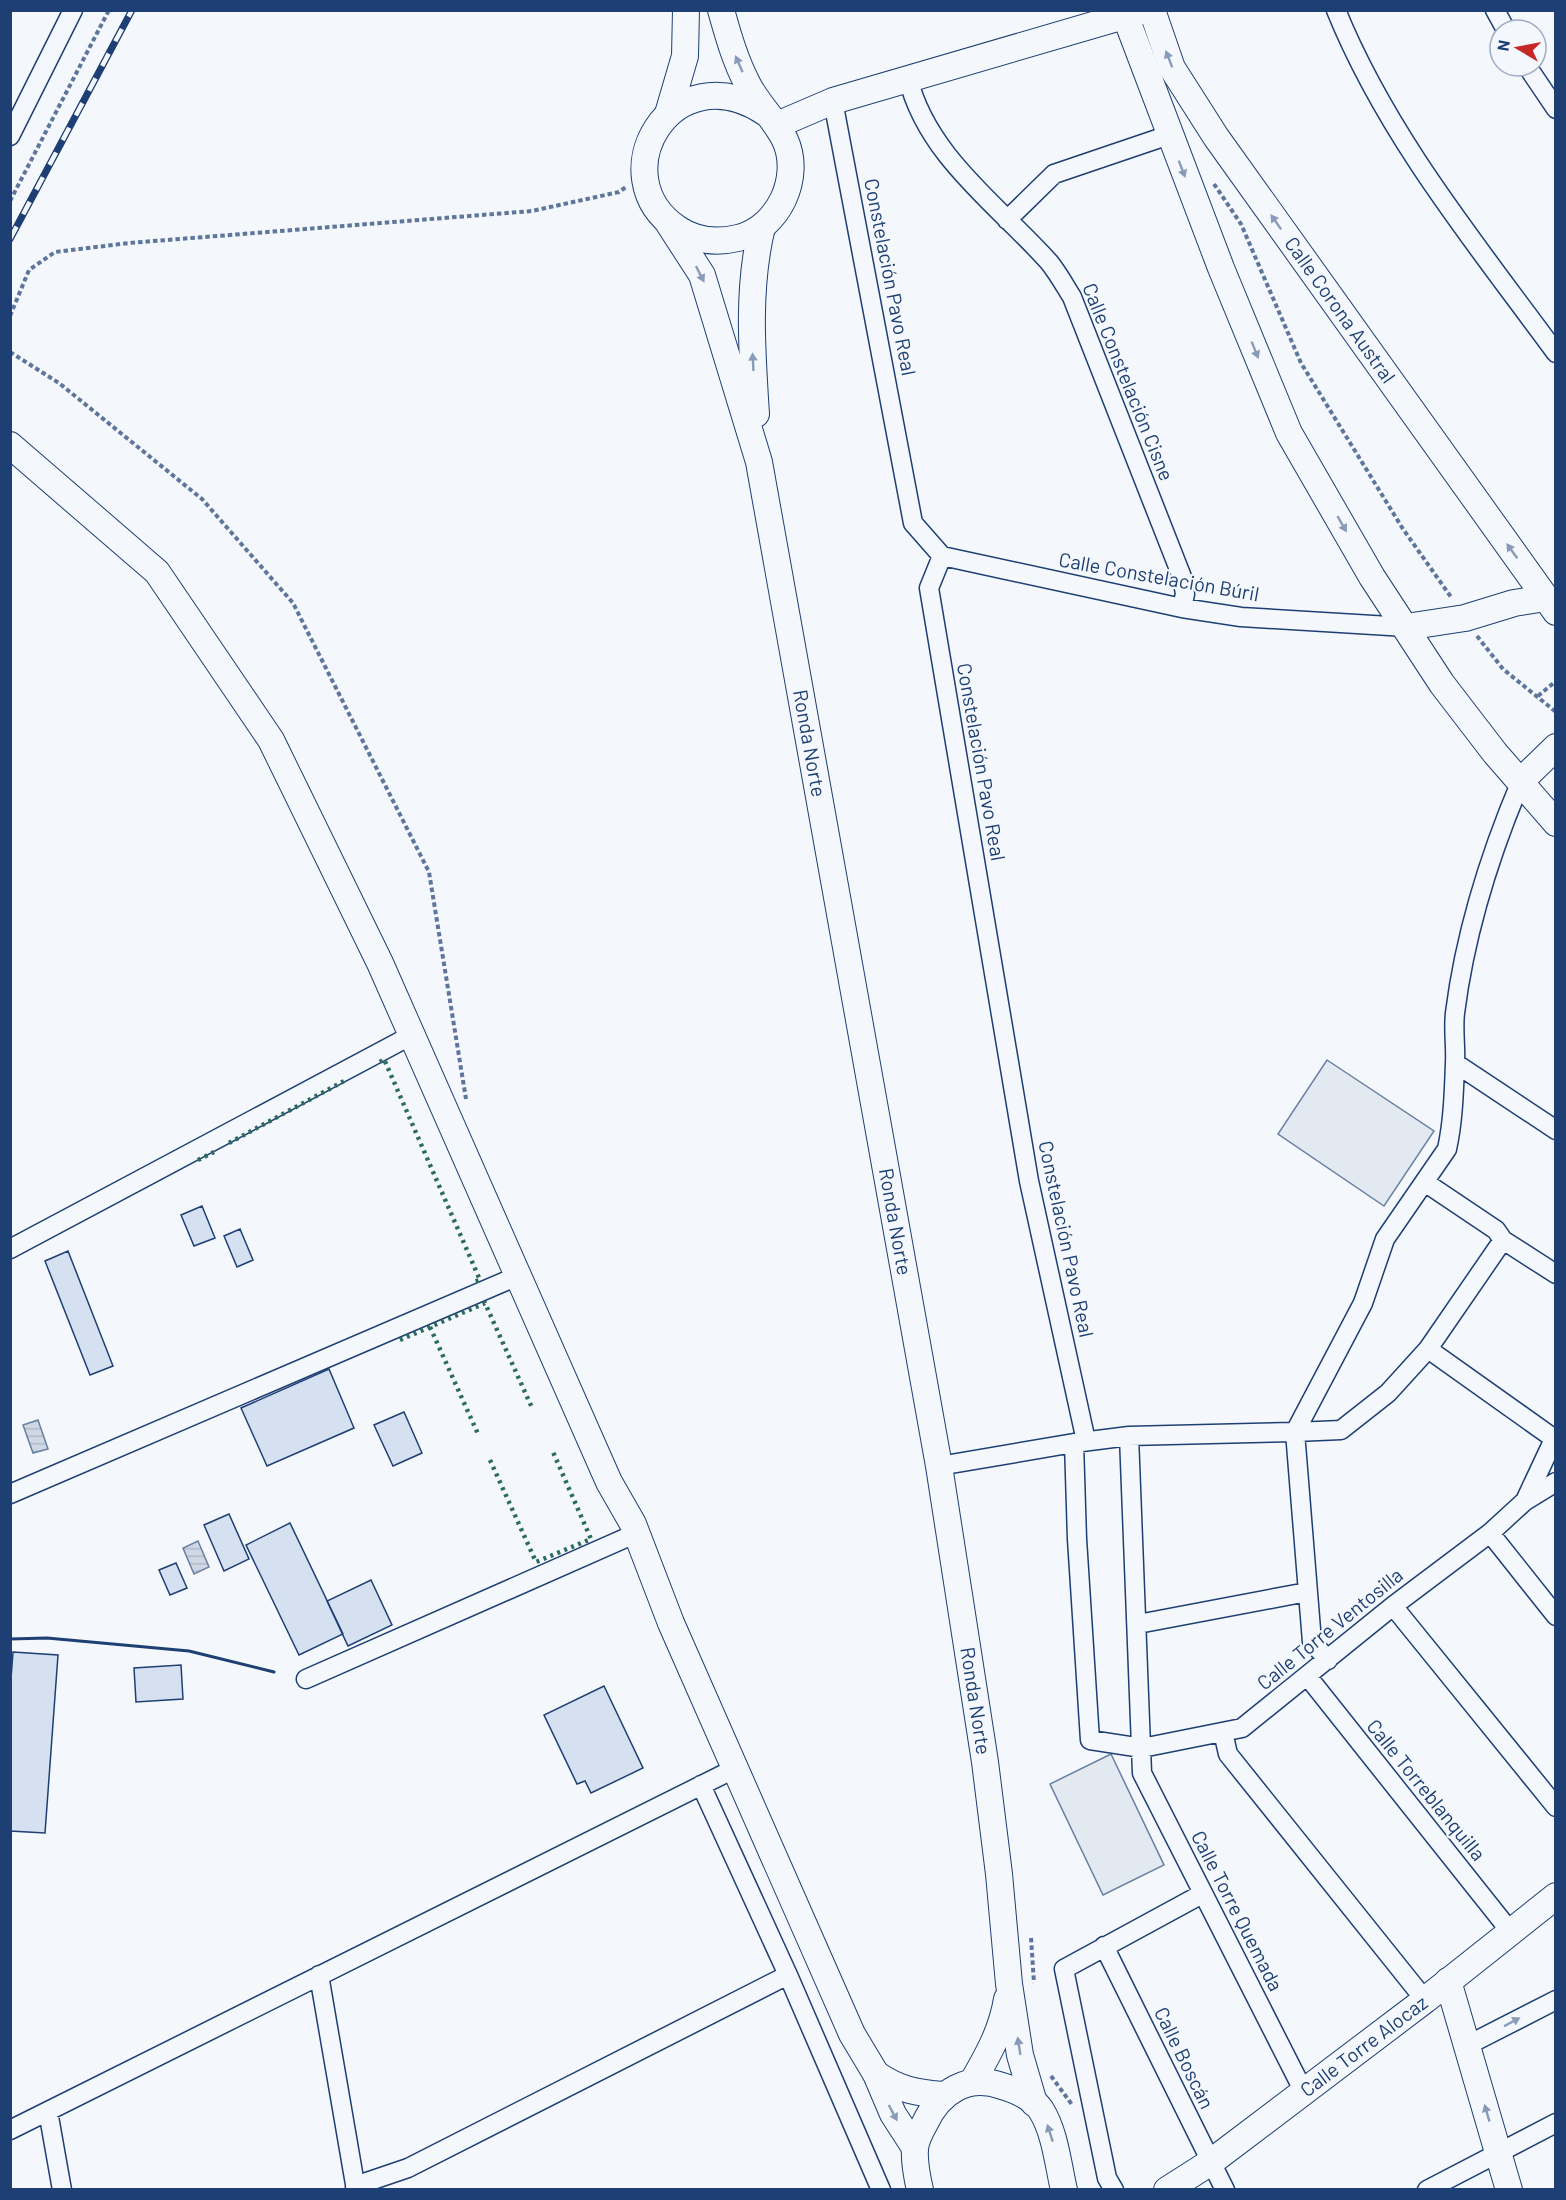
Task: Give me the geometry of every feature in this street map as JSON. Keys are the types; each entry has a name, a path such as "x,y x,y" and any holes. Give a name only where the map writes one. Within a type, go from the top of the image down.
{"street":[{"path":"10,136 74,10"},
{"name":"Ronda Norte","path":"668,114 685,56 686,10"},
{"name":"Ronda Norte","path":"669,224 686,235 705,241 725,241 744,236 762,227 775,213 785,198 790,179 790,160 786,142 748,85 733,52 722,10"},
{"path":"1336,10 1383,106 1429,179 1556,353"},
{"path":"772,119 1139,12 1169,135 1289,433 1372,577 1442,684 1495,753 1556,823"},
{"name":"Calle Corona Austral","path":"1139,12 1216,137 1551,605"},
{"name":"Calle Constelación Cisne","path":"908,78 926,126 958,169 1051,264 1072,297 1182,577 1185,594 1182,608"},
{"path":"1535,78 1556,109"},
{"name":"Ronda Norte","path":"759,462 702,275 650,196 645,175 646,153 654,132 668,114 686,102 706,95 728,95 748,101 772,119"},
{"name":"Constelación Pavo Real","path":"833,101 914,523 942,556 928,588 1029,1181 1080,1442"},
{"path":"1007,220 1054,174 1169,135"},
{"name":"Ronda Norte","path":"762,227 753,265 752,356 759,462 939,1466 985,1762 999,1874 1009,1984 1020,2055 1034,2103 1047,2122 1064,2190"},
{"path":"10,445 157,572 271,740 380,963 520,1275 609,1482 637,1533 671,1623 852,2034 876,2074 893,2114 915,2148 920,2190"},
{"name":"Calle Constelación Búril","path":"942,556 1182,608 1241,617 1406,627"},
{"path":"1406,627 1465,618 1514,603 1551,605"},
{"path":"1328,1660 1312,1642 1295,1432 1363,1303 1385,1239 1426,1183 1447,1149 1451,1132 1455,1014 1472,929 1502,825 1521,781 1556,747"},
{"path":"10,1249 412,1035"},
{"path":"1455,1063 1556,1130"},
{"path":"1426,1183 1496,1230 1503,1240 1556,1274"},
{"path":"939,1466 1129,1436 1341,1430 1388,1393 1428,1349 1503,1240"},
{"path":"10,1494 520,1275"},
{"path":"1428,1349 1555,1439"},
{"name":"Calle Torre Quemada","path":"1129,1436 1142,1773 1304,2092"},
{"name":"Calle Torre Ventosilla","path":"1525,1500 1555,1439"},
{"path":"1080,1442 1077,1539 1090,1740 1142,1748"},
{"name":"Calle Torre Ventosilla","path":"1142,1748 1242,1728 1308,1677 1393,1606 1490,1533 1525,1500 1556,1482"},
{"path":"306,1679 637,1533"},
{"path":"1490,1533 1556,1616"},
{"path":"1138,1624 1307,1592"},
{"path":"1393,1606 1556,1807"},
{"name":"Calle Torreblanquilla","path":"1308,1677 1510,1931"},
{"path":"1223,1732 1228,1754 1425,2000"},
{"path":"10,2130 736,1768"},
{"path":"701,1785 788,1975 880,2190"},
{"path":"1114,2190 1107,2178 1064,1969 1202,1894"},
{"name":"Calle Torre Alocaz","path":"1167,2190 1211,2162 1304,2092 1556,1896"},
{"name":"Calle Boscán","path":"1104,1946 1225,2190"},
{"path":"319,1976 355,2188 408,2168 788,1975"},
{"path":"1448,1981 1509,2190"},
{"name":"Ronda Norte","path":"973,2080 994,2045 1003,2022 1009,1984"},
{"path":"1468,2045 1556,2000"},
{"path":"876,2074 895,2087 944,2095"},
{"path":"915,2148 929,2113 944,2095 973,2080 993,2082 1011,2089 1034,2103"},
{"path":"48,2111 62,2190"},
{"path":"1427,2190 1556,2123"}],"path":[{"path":"10,201 109,10"},
{"path":"10,316 29,270 55,252 129,243 532,211 619,192 645,175"},
{"path":"1210,177 1241,224 1301,363 1403,529 1455,603"},
{"path":"10,352 59,383 202,499 292,603 429,872 466,1103"},
{"path":"1473,630 1503,669 1556,712"},
{"path":"1538,696 1556,681"},
{"path":"1031,1938 1034,1993"},
{"path":"1049,2068 1052,2078 1075,2109"}],"shaded area":[{"path":"1327,1060 1434,1131 1384,1206 1278,1134"},
{"path":"38,1420 48,1449 33,1453 23,1425"},
{"path":"198,1541 209,1567 194,1574 183,1548"},
{"path":"1111,1754 1164,1865 1103,1895 1050,1784"}],"building":[{"path":"202,1206 215,1238 194,1246 181,1215"},
{"path":"240,1229 253,1260 237,1267 224,1236"},
{"path":"68,1251 113,1366 90,1375 45,1261"},
{"path":"329,1369 354,1428 267,1466 241,1408"},
{"path":"404,1412 422,1453 393,1466 374,1425"},
{"path":"229,1514 249,1559 224,1571 204,1525"},
{"path":"290,1523 343,1634 299,1655 246,1545"},
{"path":"176,1563 187,1588 170,1595 159,1570"},
{"path":"371,1580 392,1625 348,1646 327,1601"},
{"path":"13,1652 58,1655 45,1833 10,1831 10,1692"},
{"path":"181,1665 183,1699 136,1702 134,1668"},
{"path":"604,1686 643,1768 591,1793 585,1781 577,1784 544,1715"}],"railway":[{"path":"10,239 132,10"}],"hedge":[{"path":"380,1062 384,1059 480,1280 474,1282"},
{"path":"229,1143 346,1080"},
{"path":"198,1160 214,1152"},
{"path":"400,1340 485,1303 533,1410"},
{"path":"430,1327 478,1434"},
{"path":"490,1460 536,1562 591,1539 553,1452"}],"wall":[{"path":"10,1639 47,1638 189,1651 274,1672"}]}
